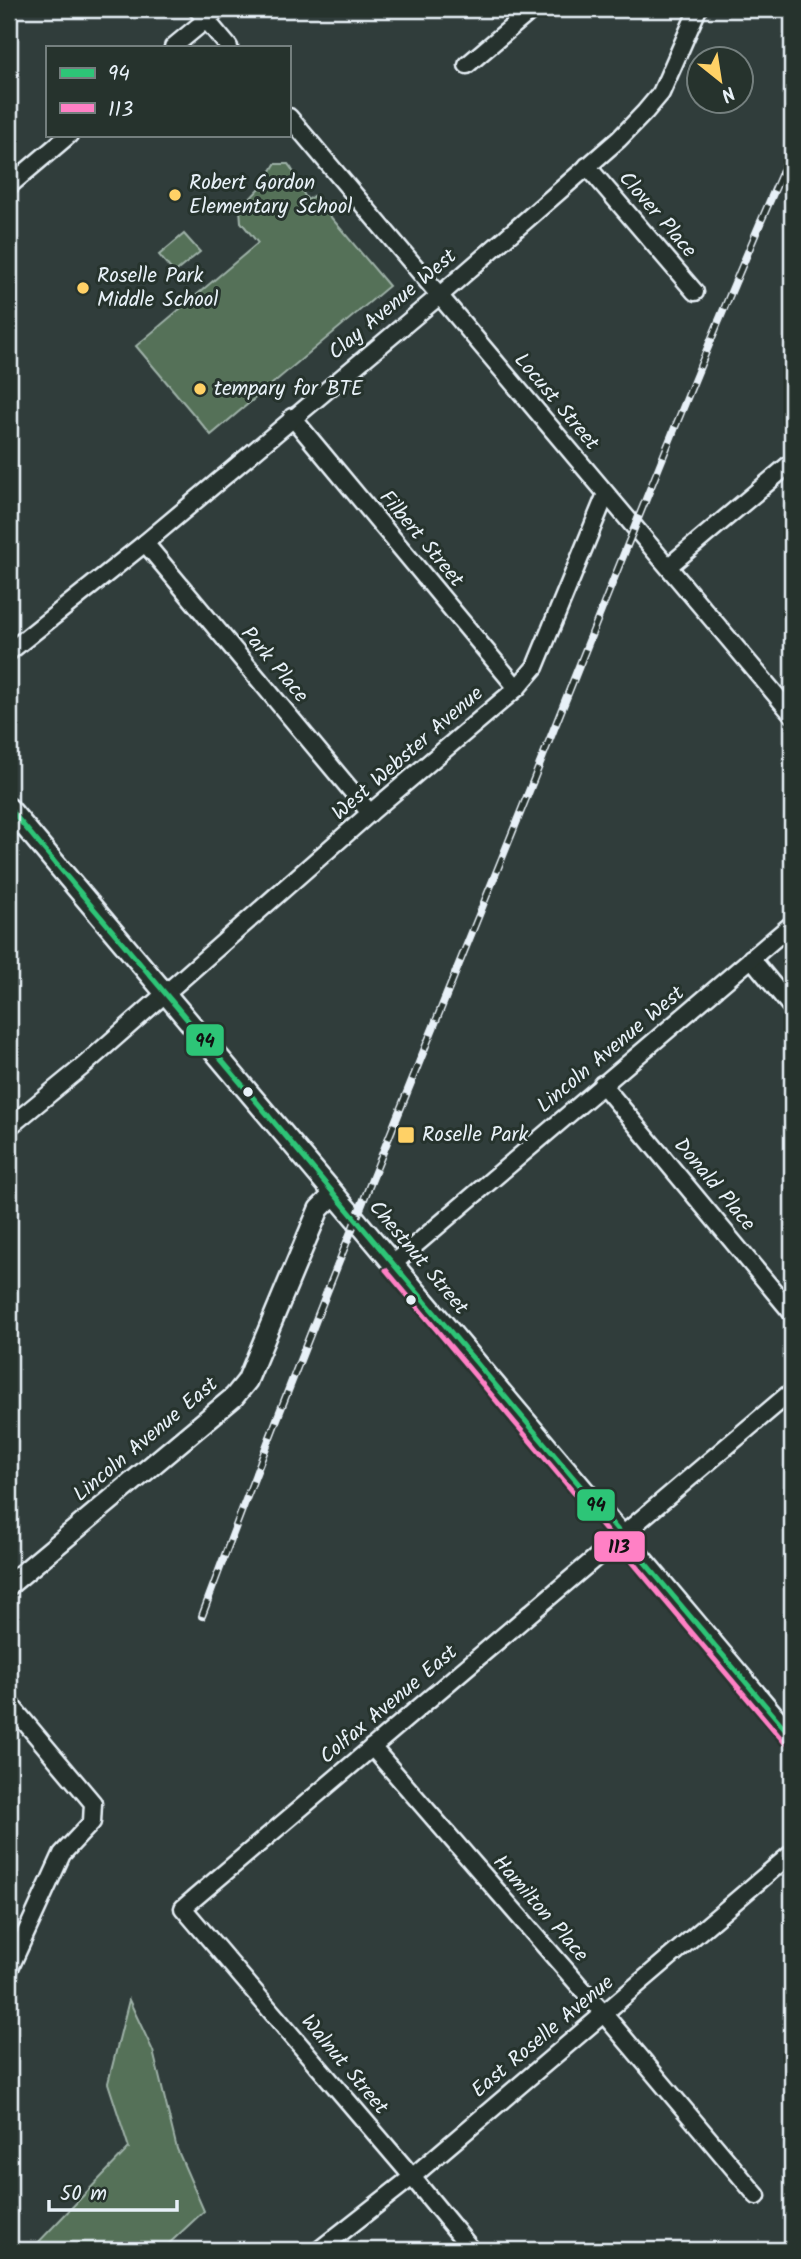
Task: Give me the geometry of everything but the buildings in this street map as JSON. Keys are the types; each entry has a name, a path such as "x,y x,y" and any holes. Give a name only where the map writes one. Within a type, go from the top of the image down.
{"street":[{"path":"174,46 202,14 219,9"},
{"path":"467,65 533,9"},
{"name":"Clay Avenue West","path":"9,652 145,543 439,296 628,130 661,93 698,9"},
{"path":"202,14 228,46"},
{"name":"Locust Street","path":"290,118 792,714"},
{"path":"9,186 68,136"},
{"name":"Clover Place","path":"587,166 695,292"},
{"name":"Filbert Street","path":"292,417 517,688"},
{"path":"669,566 792,463"},
{"name":"West Webster Avenue","path":"9,1127 82,1068 370,813 517,688 535,667 606,494"},
{"name":"Park Place","path":"145,543 370,813"},
{"name":"Chestnut Street","path":"9,808 792,1737"},
{"name":"Lincoln Avenue West","path":"393,1264 792,924"},
{"path":"751,958 792,1008"},
{"name":"Donald Place","path":"602,1084 792,1313"},
{"name":"Lincoln Avenue East","path":"9,1585 234,1398 247,1381 319,1209 334,1194"},
{"name":"Colfax Avenue East","path":"183,1908 792,1391"},
{"path":"9,1703 93,1803 92,1822 62,1854 9,1970"},
{"name":"Hamilton Place","path":"372,1747 603,2013 757,2196"},
{"name":"East Roselle Avenue","path":"322,2249 412,2177 792,1853"},
{"name":"Walnut Street","path":"183,1908 472,2250"}],"green space":[{"path":"275,164 288,164 308,200 313,196 389,286 211,435 136,346 258,243 241,222 240,209 262,186"},
{"path":"184,234 200,252 174,273 159,255"},
{"path":"129,2000 153,2051 177,2149 204,2211 162,2250 31,2250 129,2148 108,2083"}],"railway":[{"path":"202,1616 395,1121 685,402 792,150"}],"transit line":[{"name":"94","path":"9,808 792,1737"},
{"name":"113","path":"386,1270 785,1743"}],"place":[{"name":"Robert Gordon Elementary School","path":"175,195"},
{"name":"Roselle Park Middle School","path":"83,288"},
{"name":"tempary for BTE","path":"200,389"},
{"name":"Roselle Park","path":"406,1135"}]}
